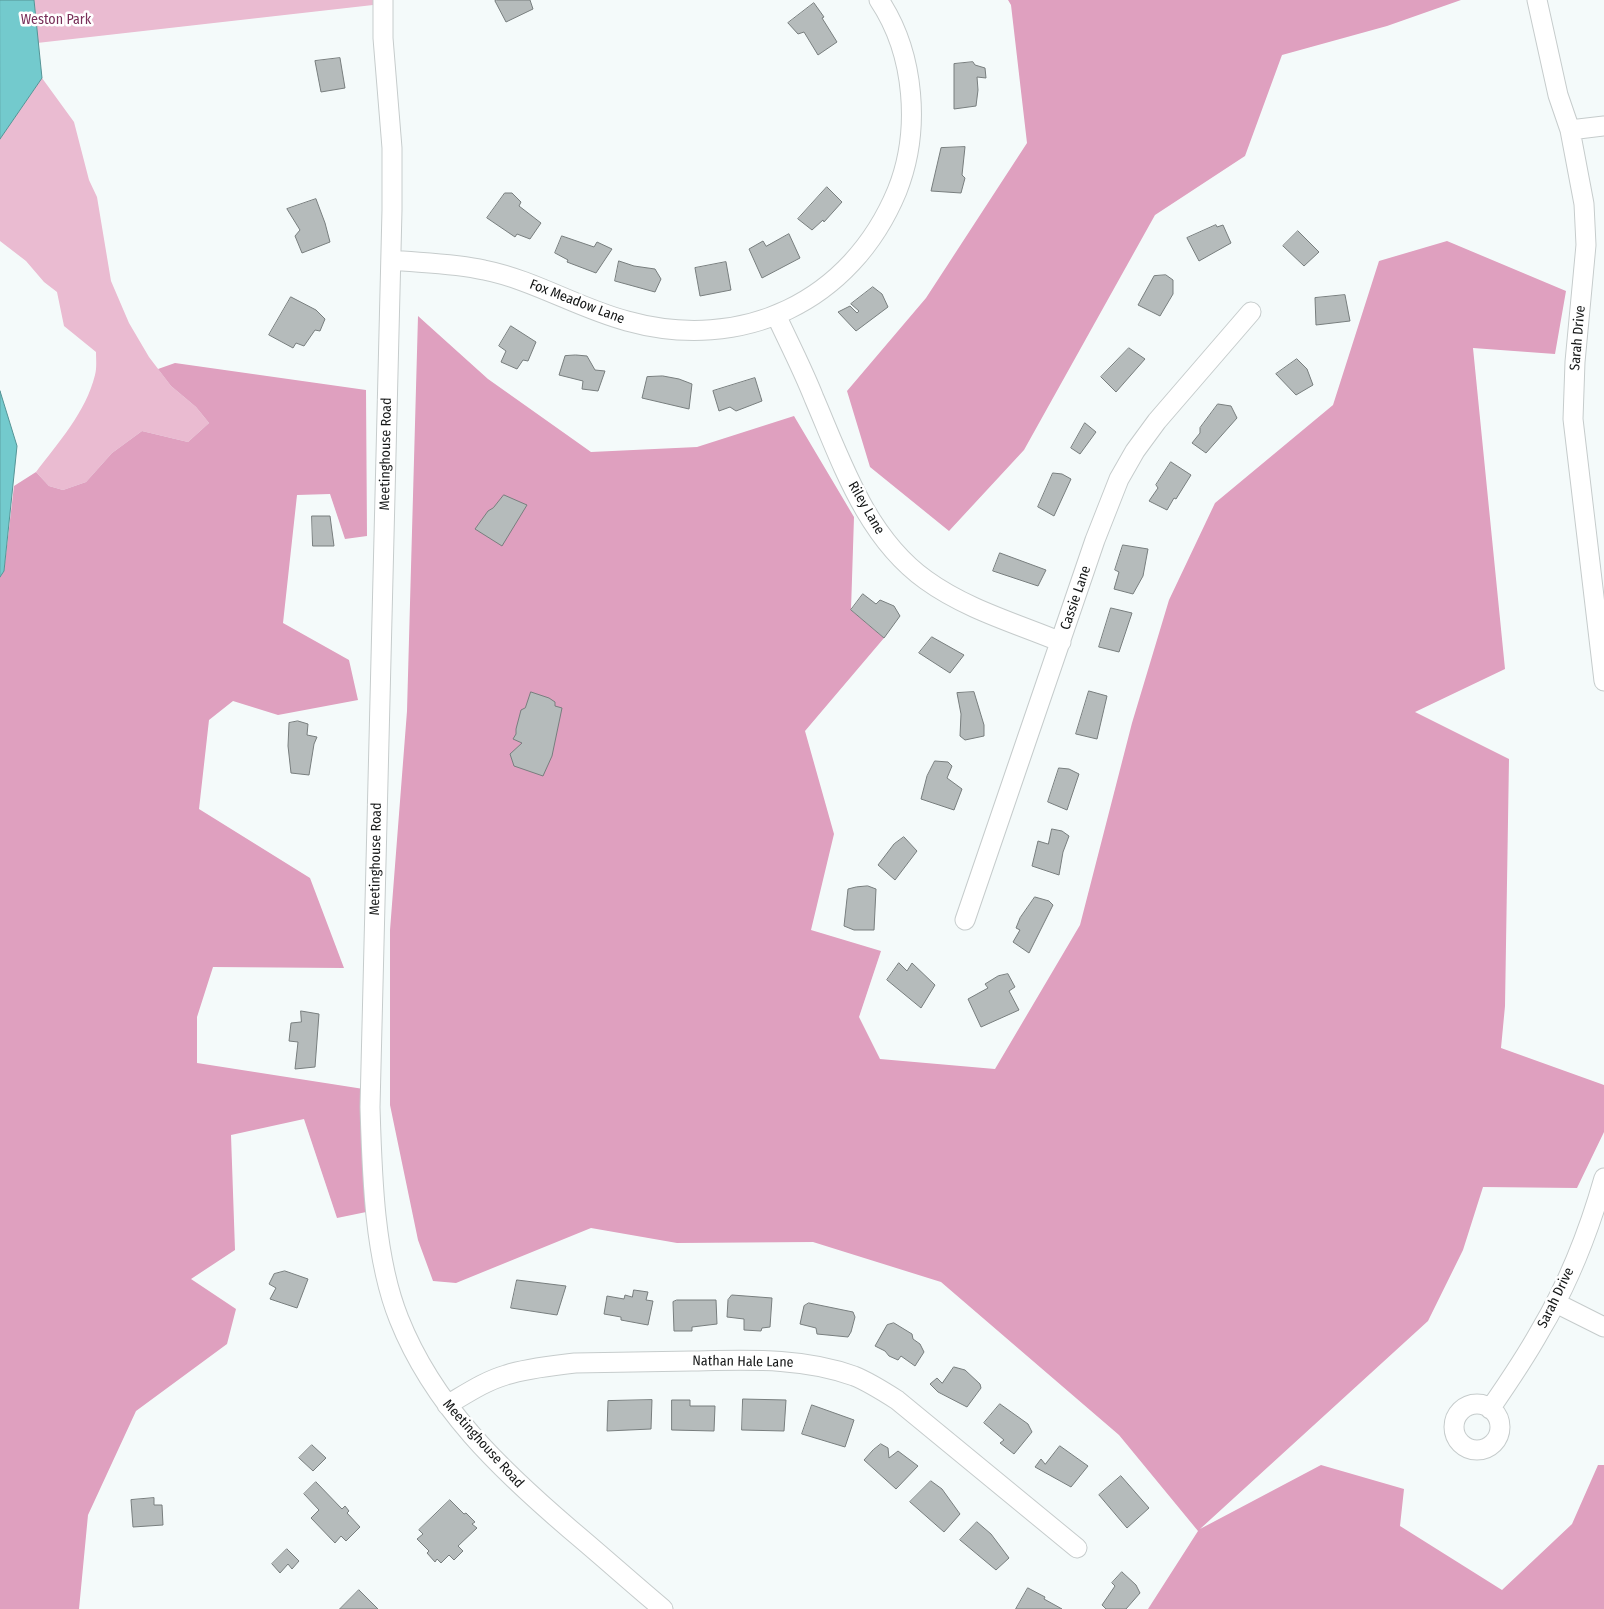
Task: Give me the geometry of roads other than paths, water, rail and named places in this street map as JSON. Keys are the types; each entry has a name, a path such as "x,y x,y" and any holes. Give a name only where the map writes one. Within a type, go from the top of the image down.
{"street":[{"name":"Meetinghouse Road","path":"383,0 383,38 392,148 391,260 370,1090 372,1147 381,1247 399,1319 414,1352 447,1405 487,1452 527,1492 663,1609"},
{"name":"Fox Meadow Lane","path":"391,260 485,270 530,283 602,314 656,328 687,332 747,325 800,304 822,289 861,253 890,208 900,184 910,132 911,105 903,53 894,28 879,0"},
{"name":"Sarah Drive","path":"1536,0 1558,96 1570,130 1584,204 1586,245 1575,362 1573,419 1604,681"},
{"path":"1570,130 1604,126"},
{"name":"Cassie Lane","path":"966,920 1106,510 1119,480 1135,451 1157,421 1251,312"},
{"name":"Riley Lane","path":"776,315 847,476 864,509 886,541 912,569 927,581 960,600 998,618 1061,642"},
{"name":"Sarah Drive","path":"1490,1409 1525,1357 1556,1303 1582,1242 1604,1178"},
{"path":"1556,1303 1604,1327"},
{"name":"Nathan Hale Lane","path":"447,1405 505,1375 560,1364 713,1360 787,1361 817,1366 855,1377 875,1386 897,1400 1077,1548"}],"water":[{"path":"0,0 34,0 42,78 0,139"},
{"path":"0,391 17,446 4,571 0,577"}],"park label":[{"name":"Weston Park","path":"56,20"}]}
